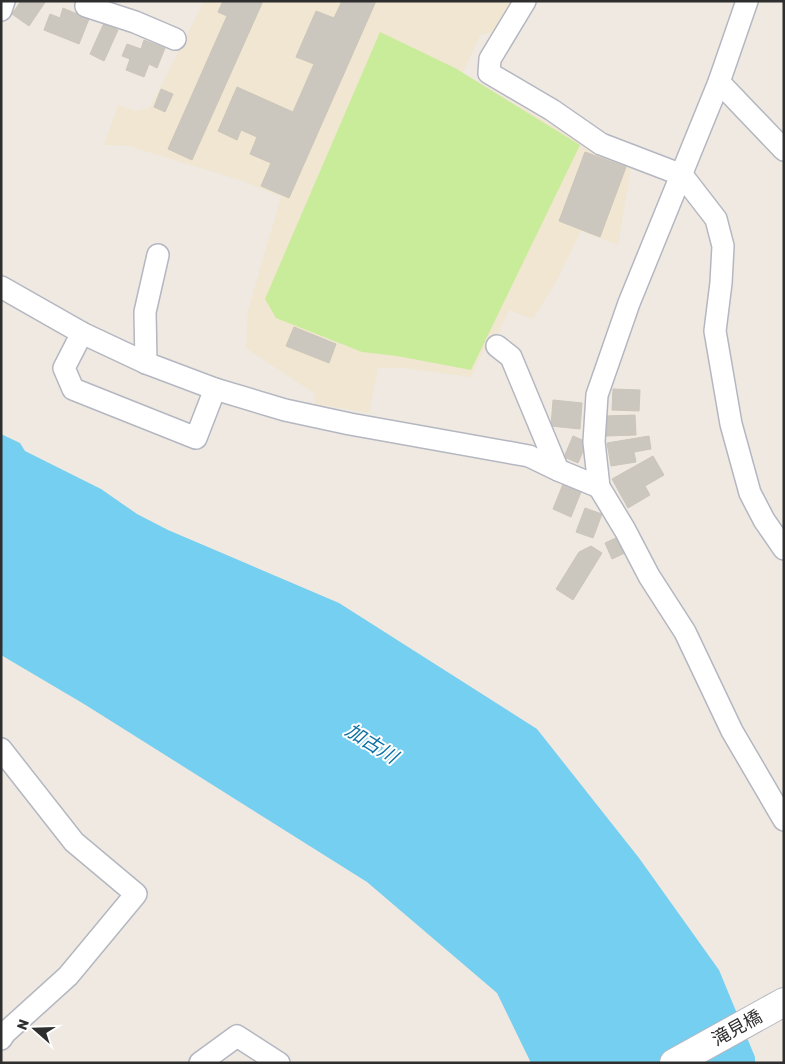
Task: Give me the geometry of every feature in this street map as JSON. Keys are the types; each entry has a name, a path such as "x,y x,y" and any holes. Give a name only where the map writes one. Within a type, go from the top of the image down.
{"street":[{"path":"88,1 86,6 135,22 175,39"},
{"path":"525,1 490,59 489,72 552,110 601,144 682,175 716,220 723,246 721,284 715,331 731,424 750,492 764,520 784,549"},
{"path":"747,1 719,82 629,303 597,395 594,442 599,487 625,530 649,576 685,632 732,731 784,820"},
{"path":"719,82 784,150"},
{"path":"146,363 145,312 158,255"},
{"path":"1,287 82,333 146,363 215,389 285,410 350,424 529,456 599,487"},
{"path":"82,333 64,368 73,389 196,438 215,389"},
{"path":"497,346 511,357 558,470"},
{"path":"1,749 74,842 136,894 68,976 5,1033 1,1040"},
{"name":"滝見橋","path":"674,1063 778,1005"},
{"path":"200,1063 237,1036 278,1063"}],"shaded area":[{"path":"204,1 513,1 497,31 480,35 463,73 586,145 632,161 618,245 581,231 556,282 533,319 509,310 491,350 484,349 471,377 404,368 378,368 369,413 315,404 315,394 246,348 248,311 281,197 240,180 129,146 104,145 118,105 136,111 150,108"}],"green space":[{"path":"380,32 455,68 580,145 471,370 397,356 362,352 276,318 265,299"}],"water":[{"name":"加古川","path":"1,434 20,443 25,451 101,489 137,514 168,530 339,603 537,729 639,858 719,970 755,1057 755,1063 531,1063 497,993 367,882 84,704 1,655"}],"building":[{"path":"21,1 46,1 29,26 12,14"},
{"path":"223,1 263,1 192,160 168,149 227,16 218,12"},
{"path":"342,1 376,1 289,198 261,186 271,163 250,154 257,137 241,130 237,140 218,131 237,87 293,112 314,64 296,57 316,11 334,18"},
{"path":"63,8 89,19 79,44 44,30 50,14 60,18"},
{"path":"104,23 118,30 104,61 90,54"},
{"path":"144,40 165,48 157,68 149,64 144,77 126,70 130,59 122,56 127,44 141,49"},
{"path":"161,89 173,94 165,112 154,107"},
{"path":"585,152 626,167 600,237 559,221"},
{"path":"294,327 336,344 329,363 286,346"},
{"path":"613,389 640,390 639,411 612,410"},
{"path":"553,400 582,403 580,429 551,426"},
{"path":"635,415 636,435 606,436 605,416"},
{"path":"573,436 587,442 578,463 564,457"},
{"path":"649,436 651,449 634,452 636,462 611,466 607,443"},
{"path":"653,456 664,475 645,486 650,495 628,508 612,479"},
{"path":"563,484 581,492 571,517 553,509"},
{"path":"585,508 602,514 593,538 576,532"},
{"path":"618,537 625,553 612,559 605,543"},
{"path":"591,546 602,553 573,600 556,589 579,552"}]}
